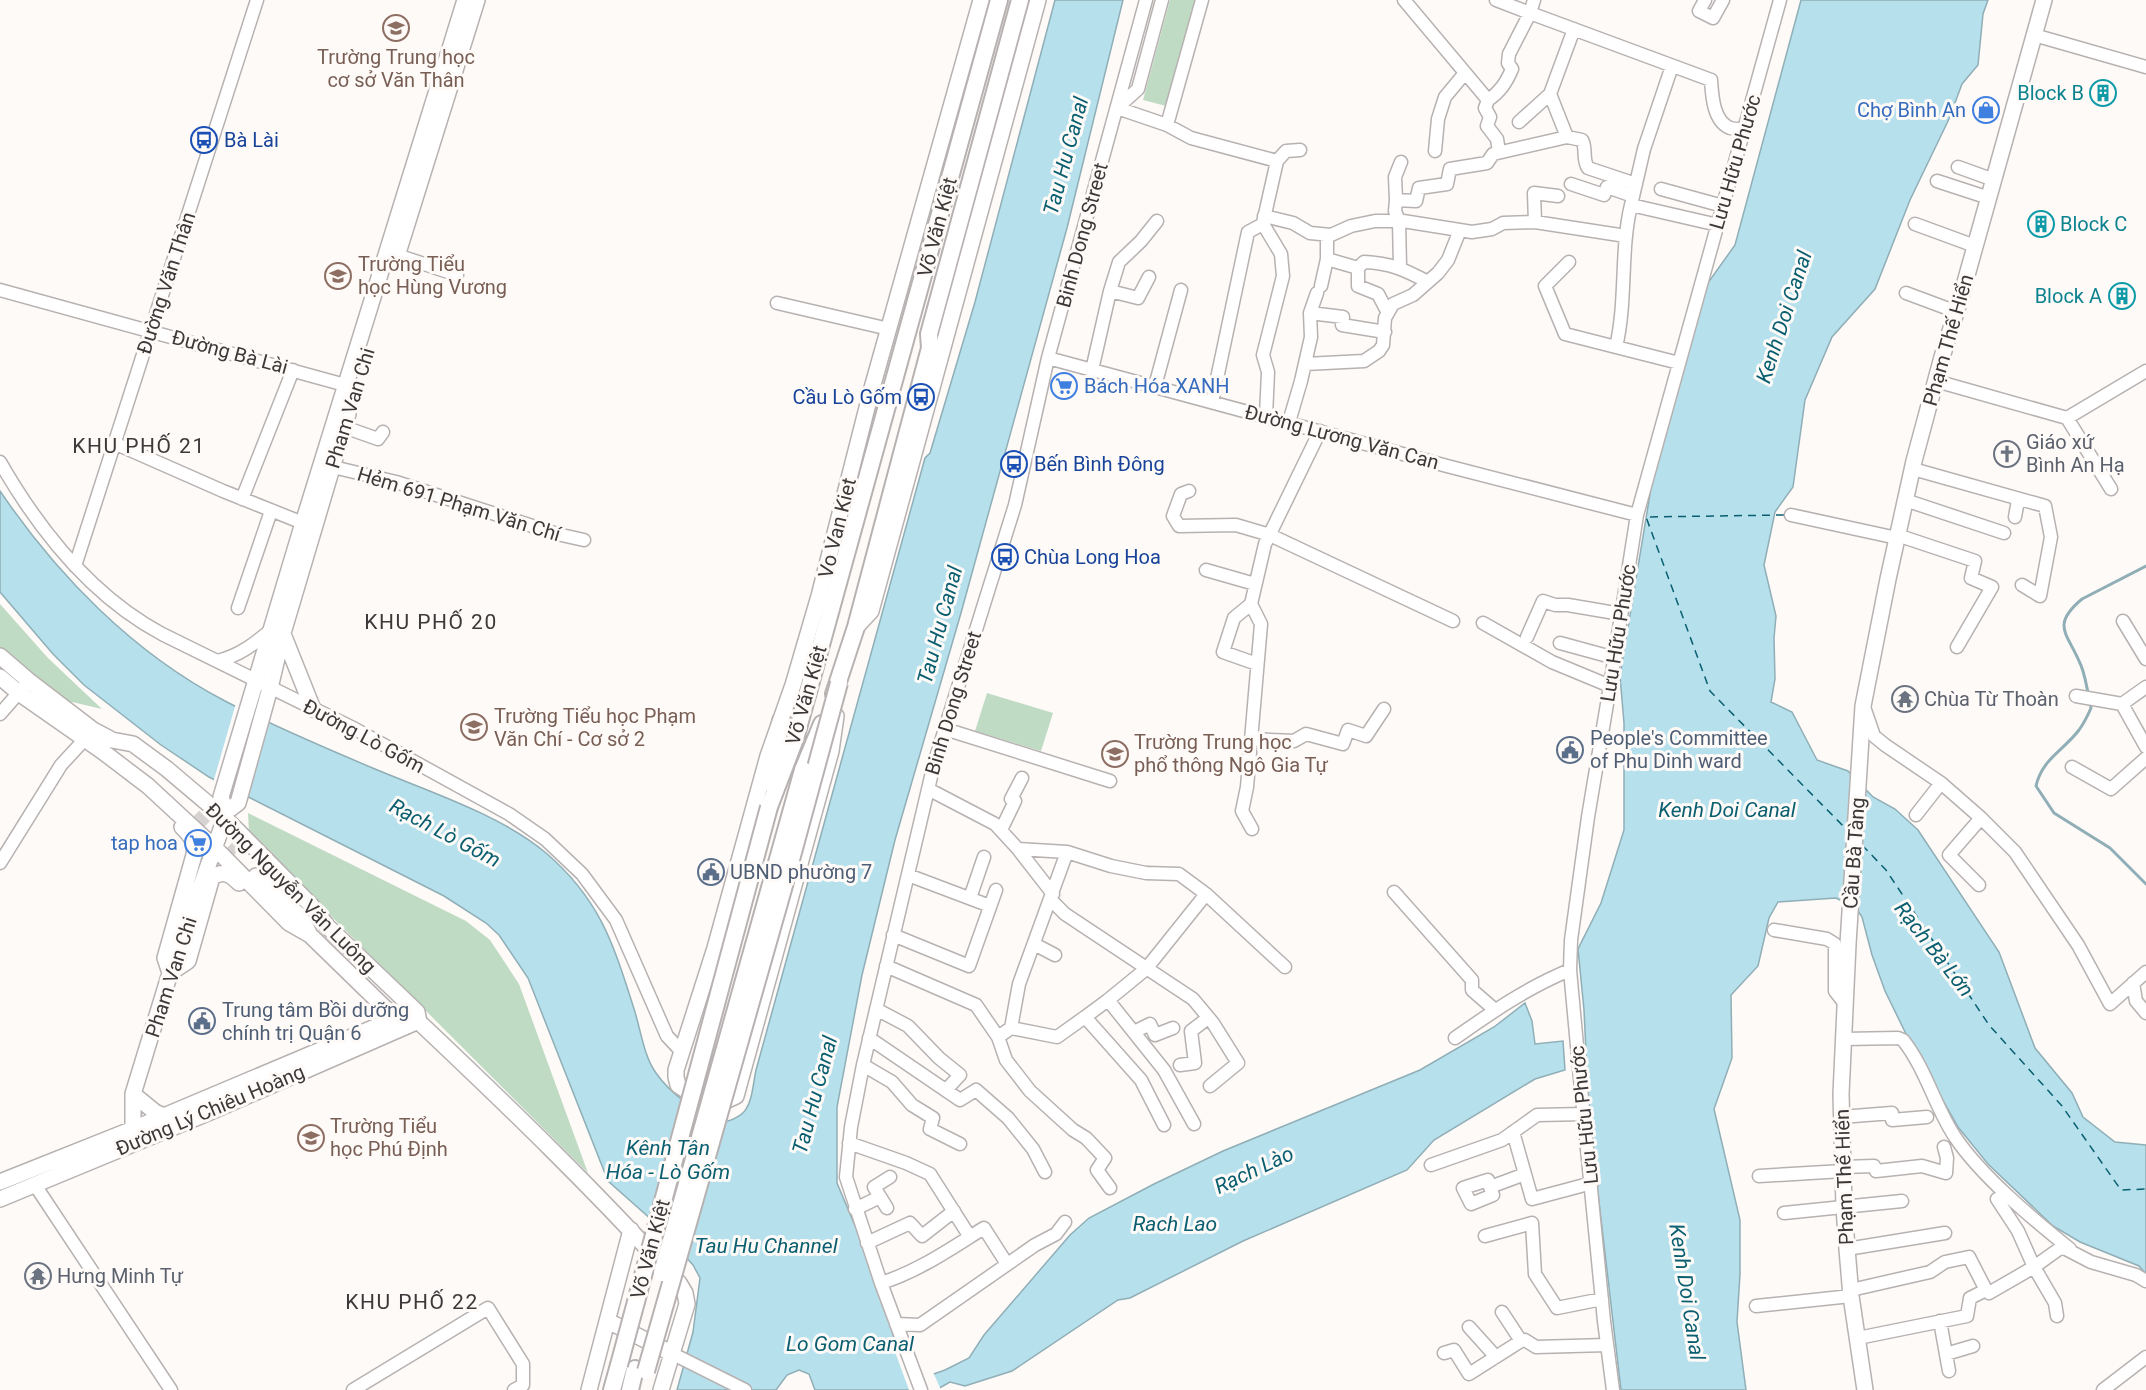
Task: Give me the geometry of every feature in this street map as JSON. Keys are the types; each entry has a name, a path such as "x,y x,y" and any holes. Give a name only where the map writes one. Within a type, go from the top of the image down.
{"highway":[{"name":"Võ Văn Kiệt","path":"630,1390 770,807 795,739 999,0"},
{"name":"Võ Văn Kiệt","path":"612,1390 634,1368 803,770 839,683 856,627 930,348 929,334 1020,0"},
{"path":"634,1368 839,683"},
{"path":"770,807 770,788 781,721"},
{"name":"Võ Văn Kiệt","path":"634,1368 641,1390"}],"main road":[{"name":"Pham Van Chi","path":"230,811 221,797 256,680 277,632 333,467 344,427 351,386 465,0"},
{"name":"Pham Van Chi","path":"131,1137 133,1094 170,973 230,811 266,704 277,632 303,523 397,255 477,0"},
{"name":"Vo Van Kiet","path":"839,683 831,751 736,1096 721,1103 696,1097 678,1085 676,1077 682,1052 715,948 768,756 819,596 889,329 981,0"},
{"name":"Võ Văn Kiệt","path":"930,348 938,338 1030,0"},
{"name":"Võ Văn Kiệt","path":"856,627 871,611 1038,0"},
{"name":"Phạm Thế Hiển","path":"1863,706 1905,500 1936,381 2044,0"},
{"path":"277,632 313,709"},
{"name":"Đường Nguyễn Văn Luông","path":"0,656 24,687 84,740 107,746 133,744 230,811 328,927 417,1012 408,1022"},
{"name":"Đường Nguyễn Văn Luông","path":"0,677 24,687 93,730 289,923 310,935 385,1008 408,1022 535,1133 631,1230 679,1283"},
{"name":"Cầu Bà Tàng","path":"1847,964 1863,706"},
{"path":"107,746 117,758 197,813"},
{"path":"107,746 109,764 166,812 190,835 195,845 192,865 165,958 170,973 188,961 212,877 220,872 225,872 234,878 289,932 310,935"},
{"path":"310,935 300,916 237,851 303,911 328,927"},
{"name":"Phạm Thế Hiển","path":"1847,964 1841,1117 1844,1207 1851,1293 1866,1390"},
{"name":"Đường Lý Chiêu Hoàng","path":"3,1198 35,1185 131,1137 164,1116 408,1022"},
{"name":"Đường Lý Chiêu Hoàng","path":"0,1181 208,1113 408,1022"},
{"path":"133,1094 155,1112 164,1116"},
{"name":"Võ Văn Kiệt","path":"589,1390 631,1230"},
{"name":"Võ Văn Kiệt","path":"661,1390 677,1356 687,1304 685,1293 679,1283"},
{"path":"608,1321 677,1356"}],"street":[{"name":"Đường Văn Thân","path":"75,566 257,0"},
{"name":"Binh Dong Street","path":"921,1390 855,1209 846,1177 849,1143 869,1038 928,789 1015,505 1048,358 1146,0"},
{"path":"1162,0 1138,89 1117,108 1167,125 1191,138 1277,161"},
{"path":"1167,125 1202,0"},
{"path":"1404,0 1488,100"},
{"path":"1496,0 1711,80 1713,101 1718,117 1729,128 1744,129"},
{"path":"1396,201 1416,201 1419,188 1447,184 1450,169 1488,164 1496,153 1497,139 1487,126 1490,117 1485,108 1488,100 1498,94 1507,81 1512,69 1508,63 1509,54 1530,13 1534,0"},
{"path":"1705,0 1699,11 1713,18 1723,0"},
{"name":"Lưu Hữu Phước","path":"1613,1390 1570,970 1571,940 1580,868 1636,515 1780,0"},
{"path":"1519,122 1550,94 1574,29"},
{"path":"2034,35 2146,67"},
{"path":"1616,347 1622,323 1626,236 1634,195 1644,149 1672,66"},
{"path":"1435,151 1438,118 1445,97 1466,73"},
{"path":"1550,94 1567,137"},
{"path":"1496,153 1567,137 1582,140 1585,145 1585,163 1588,168 1634,195"},
{"path":"1212,402 1248,232 1263,220 1277,161 1286,151 1300,150"},
{"path":"1400,267 1399,221 1395,211 1395,177 1401,162"},
{"path":"1958,167 1994,180"},
{"path":"1937,181 1989,198"},
{"path":"1571,184 1604,195 1607,187 1718,225"},
{"path":"1661,189 1723,206"},
{"path":"1535,222 1534,193 1558,196"},
{"path":"1263,220 1293,223 1310,233 1327,235 1375,220 1399,221 1472,232 1492,229 1503,223 1535,222 1626,236"},
{"path":"1263,220 1281,254 1283,276 1263,355 1268,372 1266,416"},
{"path":"1092,370 1119,262 1141,241 1157,221"},
{"path":"1916,224 1975,246"},
{"path":"1305,364 1364,360 1379,351 1383,345 1385,318 1394,304 1413,295 1438,273 1448,260 1460,230"},
{"path":"1289,422 1311,337 1310,313 1327,259 1327,235"},
{"path":"397,255 457,275"},
{"path":"1327,259 1358,268"},
{"path":"1388,313 1378,294 1358,286 1358,268 1364,262 1400,267 1428,282"},
{"path":"1569,262 1545,286 1565,334 1679,363"},
{"path":"1110,291 1138,298 1149,277"},
{"name":"Đường Bà Lài","path":"0,290 351,386"},
{"path":"1155,386 1181,290"},
{"path":"1905,292 1957,312"},
{"path":"777,303 889,329"},
{"path":"1310,313 1343,317 1342,325 1385,332"},
{"name":"Đường Lương Văn Can","path":"1048,358 1636,515"},
{"path":"242,499 293,370"},
{"path":"2067,418 2146,371"},
{"path":"1936,381 2067,418 2111,489"},
{"path":"344,427 378,439 383,432"},
{"path":"1251,829 1242,811 1247,787 1261,624 1251,604 1265,544 1320,431"},
{"path":"114,443 303,523"},
{"name":"Đường Lò Gốm","path":"0,462 38,522 75,566 128,614 162,634 355,729 509,814 545,838 566,857 599,895 616,920 667,1036 682,1052"},
{"name":"Hẻm 691 Phạm Văn Chí","path":"333,467 396,482 557,534 584,540"},
{"path":"1913,469 2045,506 2051,537 2040,596 2022,585"},
{"path":"1189,491 1180,494 1173,516 1179,526 1236,525 1270,535 1454,621"},
{"path":"1905,500 2004,533"},
{"path":"2015,517 2018,500"},
{"path":"238,608 271,511"},
{"path":"1791,515 1897,536 1975,561 1971,578 1992,587 1982,608 1957,647"},
{"path":"1206,570 1255,584"},
{"path":"1527,637 1543,601 1555,605 1621,614"},
{"path":"1251,604 1234,618 1223,652 1257,664"},
{"path":"2123,621 2146,659"},
{"path":"1483,623 1552,662 1610,686"},
{"path":"217,661 233,657 277,632"},
{"path":"1560,643 1615,658"},
{"path":"0,714 24,687"},
{"path":"2076,696 2122,704 2146,687"},
{"path":"2122,704 2146,747"},
{"path":"1863,706 1874,736 1941,783 2015,852 2078,945 2110,1004 2146,972"},
{"path":"1251,739 1294,741 1306,734 1343,744 1348,730 1366,736 1384,708"},
{"path":"945,729 1110,781"},
{"path":"0,863 61,765 84,740"},
{"path":"2072,766 2111,789 2146,758"},
{"path":"1001,830 1015,801 1011,799 1022,778"},
{"path":"1916,815 1941,783"},
{"path":"928,789 995,824 1018,849 1065,914 1193,999 1238,1063 1209,1086"},
{"path":"1979,885 1949,855 1981,818"},
{"path":"1018,849 1067,852 1111,866 1146,873 1179,874 1206,894 1285,967"},
{"path":"998,1037 1011,1028 1019,984 1067,852"},
{"path":"970,898 984,857"},
{"path":"908,874 990,906"},
{"path":"893,935 969,966 996,890"},
{"path":"1394,892 1472,980 1472,990 1495,1010"},
{"path":"1011,1028 1057,1037 1146,969 1206,894"},
{"path":"1774,930 1827,939 1835,944 1837,950 1835,991 1846,1005"},
{"path":"1034,944 1055,955"},
{"path":"886,966 976,1005 998,1037 1006,1060 1030,1091 1073,1130 1086,1138 1105,1158 1097,1170 1110,1188"},
{"path":"1455,1038 1495,1010 1542,982 1570,970"},
{"path":"2133,983 2136,1001 2146,1013"},
{"path":"1108,1000 1164,1070 1194,1124"},
{"path":"876,1009 908,1026 939,1058 960,1075 946,1090"},
{"path":"1085,1017 1141,1080 1164,1125"},
{"path":"1180,1065 1195,1063 1191,1030 1208,1018"},
{"path":"1134,1032 1150,1024 1155,1035 1173,1028"},
{"path":"869,1038 960,1100 976,1090 1008,1118 1033,1149 1045,1172"},
{"path":"1844,1039 1898,1038 1903,1040 1930,1087 1946,1122 1963,1148 2020,1206 2070,1250 2091,1262 2136,1275 2146,1281"},
{"path":"863,1065 892,1082 912,1105 933,1118 930,1130 960,1144"},
{"path":"1841,1117 1892,1113 1892,1120 1927,1117"},
{"path":"1431,1165 1502,1140 1537,1115 1584,1114"},
{"path":"1513,1132 1532,1199 1592,1183"},
{"path":"849,1143 930,1174 970,1237"},
{"path":"1759,1176 1874,1166 1876,1171 1922,1166 1946,1173 1947,1158 1944,1147"},
{"path":"1490,1187 1525,1174"},
{"path":"887,1208 874,1187 890,1177"},
{"path":"0,1181 3,1198"},
{"path":"35,1185 171,1390"},
{"path":"855,1209 880,1197"},
{"path":"1997,1199 2018,1231 2034,1267 2055,1303 2057,1316"},
{"path":"1784,1213 1902,1201"},
{"path":"867,1243 910,1223 922,1236 954,1211"},
{"path":"896,1324 920,1325 1035,1245 1056,1233 1065,1222"},
{"path":"1485,1236 1532,1222 1535,1274 1557,1308 1602,1299"},
{"path":"881,1282 904,1275 942,1255 984,1228 1007,1264"},
{"path":"1847,1250 1945,1233"},
{"path":"1756,1306 1851,1293 1930,1272 1945,1262 1970,1257 1989,1293 2034,1267 2059,1249 2070,1250"},
{"path":"1858,1338 1967,1316 1970,1298 1986,1290"},
{"path":"353,1390 488,1308 523,1364 523,1385 514,1390"},
{"path":"1502,1312 1521,1341"},
{"path":"1940,1321 1949,1371"},
{"path":"1469,1327 1496,1357"},
{"path":"1444,1353 1454,1350 1469,1374 1525,1340 1536,1347 1607,1344"},
{"path":"1946,1354 1972,1346"},
{"path":"677,1356 744,1390"},
{"path":"2103,1390 2146,1357"}],"green space":[{"path":"1170,0 1195,0 1166,106 1143,100"},
{"path":"0,604 48,658 102,709 59,699 0,648"},
{"path":"987,693 1053,713 1041,751 975,731"},
{"path":"248,813 466,921 490,940 519,984 588,1173 258,843 249,833"}],"water":[{"path":"1055,0 1123,0 1067,228 961,613 895,840 862,975 837,1107 837,1183 872,1266 895,1341 911,1382 945,1370 969,1358 984,1335 1070,1235 1089,1218 1223,1151 1420,1070 1494,1027 1525,1003 1532,1021 1535,1044 1563,1041 1565,1070 1535,1079 1434,1140 1407,1170 1243,1241 1130,1298 1118,1300 1012,1371 965,1386 950,1382 936,1390 815,1390 809,1374 799,1370 787,1375 776,1390 677,1390 693,1332 700,1278 693,1265 653,1221 608,1181 528,978 499,935 486,923 444,896 209,777 161,745 84,685 53,654 0,592 0,491 46,552 99,610 128,636 191,682 280,728 487,816 528,839 546,853 580,888 603,925 620,966 646,1052 656,1073 676,1095 718,1123 738,1117 744,1112 751,1099 756,1070 925,458 930,453 975,302"},
{"name":"Kenh Doi Canal","path":"1801,0 1988,0 1983,14 1978,65 1962,84 1949,119 1910,200 1875,289 1832,337 1805,400 1793,487 1775,512 1764,565 1776,616 1775,679 1771,702 1792,712 1817,760 1848,771 1873,797 1895,809 1918,830 1999,952 2035,1048 2072,1093 2083,1117 2115,1142 2146,1145 2146,1274 2139,1266 2080,1242 2053,1226 1988,1164 1958,1127 1908,1038 1885,991 1862,917 1856,908 1836,898 1778,902 1769,918 1758,966 1731,995 1732,1058 1714,1109 1740,1220 1737,1322 1746,1390 1621,1390 1589,1116 1584,1010 1578,949 1601,903 1624,830 1624,723 1620,676 1652,482 1705,287 1735,245"}],"pier":[{"path":"236,703 269,718 247,801 213,783"},
{"path":"900,1346 913,1379 933,1372 941,1390 909,1390 894,1349"}],"waterway":[{"path":"2088,693 2082,668 2064,629 2067,616 2082,599 2146,566"},
{"path":"2090,703 2091,708 2081,727 2048,762 2036,786 2054,813 2110,848 2146,884"}],"ferry route":[{"path":"1784,515 1646,517 1710,691 1848,831"},
{"path":"1862,845 1886,870 1989,1025 2062,1106 2121,1190 2146,1189"}],"tunnel":[{"path":"194,816 234,855"}],"place":[{"name":"Trường Trung học cơ sở Văn Thân","path":"396,28"},
{"name":"Block B","path":"2103,93"},
{"name":"Chợ Bình An","path":"1986,110"},
{"name":"Bà Lài","path":"204,140"},
{"name":"Block C","path":"2041,224"},
{"name":"Trường Tiểu học Hùng Vương","path":"338,276"},
{"name":"Block A","path":"2122,296"},
{"name":"Bách Hóa XANH","path":"1064,386"},
{"name":"Cầu Lò Gốm","path":"921,397"},
{"name":"Giáo xứ Bình An Hạ","path":"2007,454"},
{"name":"Bến Bình Đông","path":"1014,464"},
{"name":"Chùa Long Hoa","path":"1005,557"},
{"name":"Chùa Từ Thoàn","path":"1905,699"},
{"name":"Trường Tiểu học Phạm Văn Chí - Cơ sở 2","path":"474,727"},
{"name":"People's Committee of Phu Dinh ward","path":"1570,750"},
{"name":"Trường Trung học phổ thông Ngô Gia Tự","path":"1115,754"},
{"name":"tap hoa","path":"198,843"},
{"name":"UBND phường 7","path":"711,872"},
{"name":"Trung tâm Bồi dưỡng chính trị Quận 6","path":"202,1021"},
{"name":"Trường Tiểu học Phú Định","path":"311,1138"},
{"name":"Hưng Minh Tự","path":"38,1276"}],"district":[{"name":"KHU PHỐ 21","path":"139,446"},
{"name":"KHU PHỐ 20","path":"431,622"},
{"name":"KHU PHỐ 22","path":"412,1302"}],"water label":[{"name":"Tau Hu Canal","path":"1066,156"},
{"name":"Tau Hu Canal","path":"940,625"},
{"name":"Rạch Lò Gốm","path":"445,833"},
{"name":"Rạch Bà Lớn","path":"1934,949"},
{"name":"Tau Hu Canal","path":"815,1095"},
{"name":"Kênh Tân Hóa - Lò Gốm","path":"668,1160"},
{"name":"Rạch Lào","path":"1254,1170"},
{"name":"Rach Lao","path":"1175,1224"},
{"name":"Tau Hu Channel","path":"766,1246"},
{"name":"Lo Gom Canal","path":"850,1344"}]}
